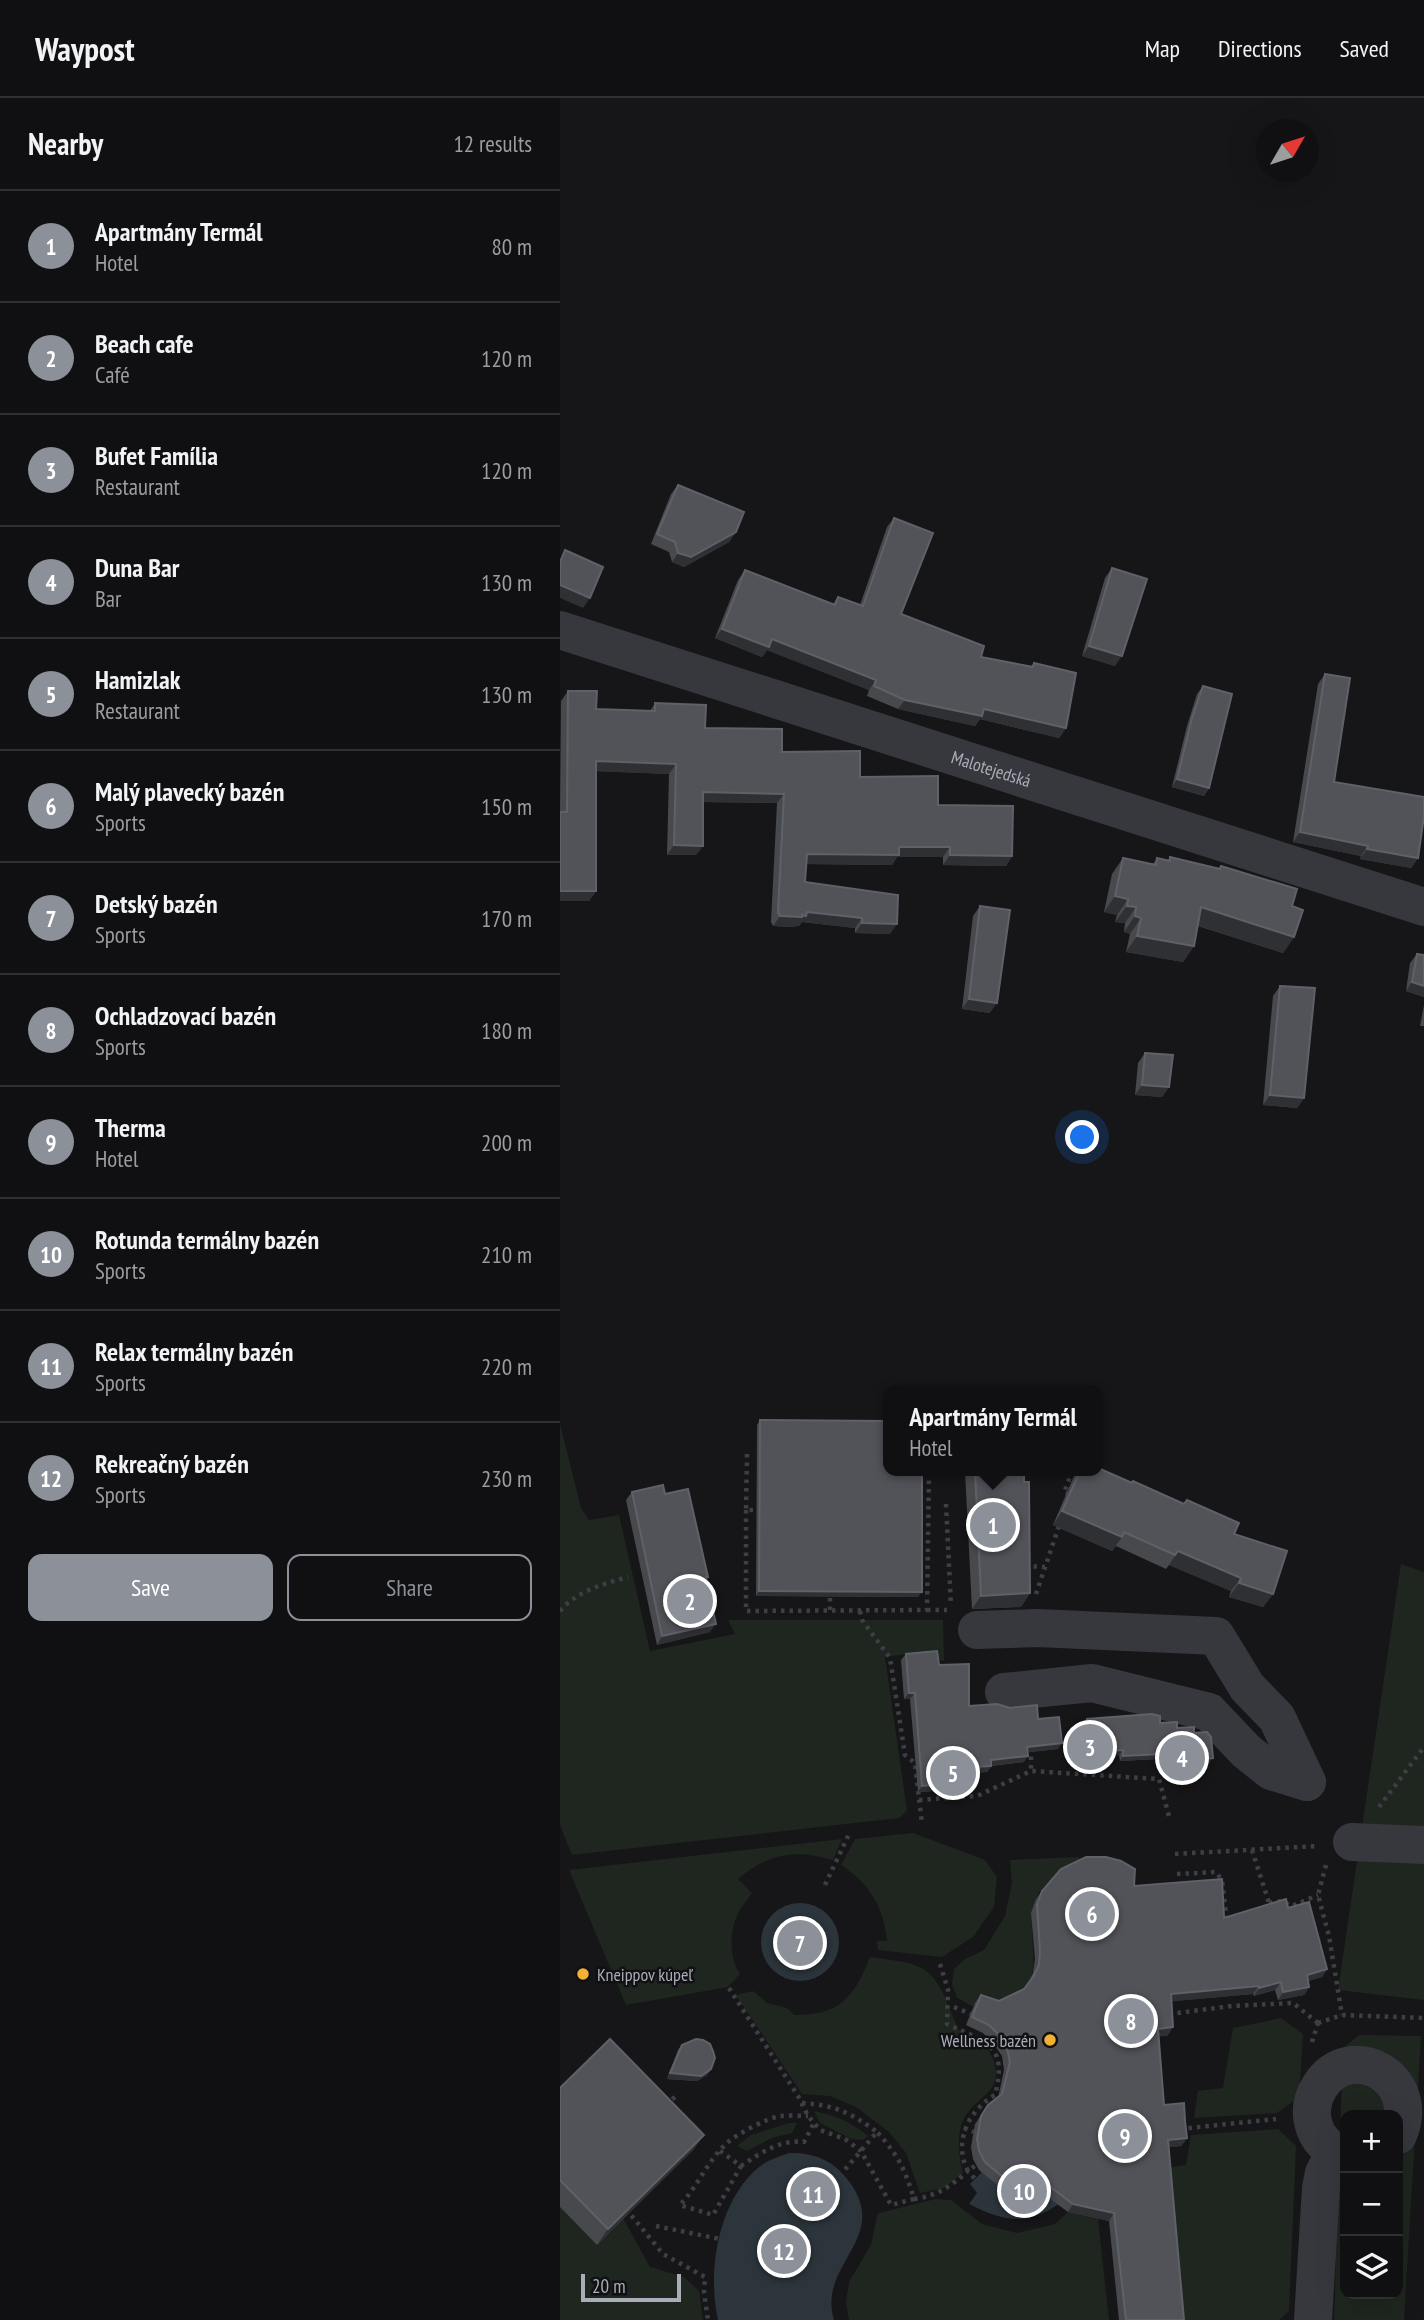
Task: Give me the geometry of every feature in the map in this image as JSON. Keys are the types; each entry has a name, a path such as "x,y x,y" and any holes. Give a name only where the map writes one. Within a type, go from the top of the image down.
{"street":[{"name":"Malotejedská","path":"560,630 1424,907"},
{"path":"964,1620 1037,1628 1216,1636 1247,1687 1277,1718 1307,1782 1271,1771 1246,1751 1209,1712 1093,1683 1004,1692"},
{"path":"1342,1844 1424,1845"},
{"path":"1313,2320 1321,2188 1324,2173 1340,2154 1324,2144 1316,2133 1312,2119 1315,2092 1334,2072 1346,2067 1359,2065 1373,2068 1385,2074 1402,2096 1403,2123"}],"path":[{"path":"747,1454 746,1611 927,1610 929,1476"},
{"path":"1065,1506 1072,1495 1064,1493 1070,1476"},
{"path":"946,1504 964,1620"},
{"path":"746,1510 770,1510"},
{"path":"1037,1628 1036,1594 1061,1518"},
{"path":"1025,1566 1045,1567"},
{"path":"560,1611 570,1599 602,1584 628,1577"},
{"path":"830,1585 830,1610"},
{"path":"860,1611 862,1620 890,1658 905,1755 915,1763 922,1825"},
{"path":"1342,2015 1329,1936 1318,1895 1342,1844 1424,1747"},
{"path":"1031,1748 1031,1771"},
{"path":"919,1800 977,1796 1031,1771 1159,1779 1170,1820"},
{"path":"825,1885 850,1832"},
{"path":"1175,1854 1342,1844"},
{"path":"1252,1850 1271,1910"},
{"path":"1178,1874 1216,1872 1222,1880 1227,1922"},
{"path":"1212,1881 1222,1880"},
{"path":"1269,1903 1281,1901 1292,1906 1318,1895"},
{"path":"1320,1939 1329,1936"},
{"path":"940,1964 948,1990 947,2024 987,2043 997,2056 1000,2068 995,2095 985,2101 964,2129 963,2161 975,2179"},
{"path":"729,1988 808,2116 820,2130 845,2140 861,2151 891,2205 931,2197 976,2165"},
{"path":"1166,2015 1292,2000 1318,2023"},
{"path":"954,2007 971,2014"},
{"path":"1318,2023 1342,2015 1424,2018"},
{"path":"1311,2046 1318,2023"},
{"path":"660,2112 678,2094"},
{"path":"802,2103 826,2105 858,2119 877,2132 896,2153 908,2178 914,2200"},
{"path":"808,2116 778,2116 727,2143 680,2205 713,2215 741,2166 765,2150 793,2141 804,2142 814,2123"},
{"path":"1180,2129 1290,2118"},
{"path":"964,2129 974,2132"},
{"path":"842,2173 877,2132"},
{"path":"720,2151 741,2166"},
{"path":"622,2206 648,2233 663,2254 705,2277 708,2320"},
{"path":"656,2226 720,2239"}],"shaded area":[{"path":"560,1424 581,1508 589,1520 619,1515 650,1651 735,1634 728,1620 943,1620 944,1661 924,1658 922,1652 885,1657 907,1811 899,1818 572,1855 560,1825"},
{"path":"1401,1564 1424,1572 1424,2000 1338,1990"},
{"path":"913,1833 985,1860 997,1877 994,1907 973,1937 942,1957 878,1950 877,1941 887,1941 879,1907 860,1880 841,1865 855,1839"},
{"path":"842,1839 833,1860 794,1854 783,1856 749,1870 738,1879 752,1893 739,1911 734,1924 732,1954 740,1974 728,1987 626,2005 569,1870"},
{"path":"1079,1857 1080,1865 1056,1876 1041,1890 1034,1905 1033,1971 1028,1986 1017,1998 993,2009 976,2003 974,2007 957,1998 952,1984 954,1969 965,1959 984,1950 1005,1916 1012,1883 1010,1860"},
{"path":"792,1903 808,1903 822,1909 833,1920 839,1934 839,1950 833,1964 822,1975 808,1981 792,1981 778,1975 767,1964 761,1950 761,1934 767,1920 778,1909"},
{"path":"870,1957 912,1964 930,1974 938,1983 960,2031 983,2043 993,2059 996,2073 993,2085 969,2111 961,2125 959,2149 963,2173 944,2188 920,2193 906,2153 889,2132 856,2107 830,2096 802,2094 736,1995 753,1991 767,2003 787,2008 794,2015 823,2012 843,2001 851,1993"},
{"path":"1281,2018 1303,2034 1299,2097 1277,2113 1194,2118 1198,2091 1223,2088 1233,2028"},
{"path":"1359,2035 1421,2036 1404,2320 1334,2320 1340,2139 1340,2299 1403,2299 1403,2110 1341,2110 1343,2048"},
{"path":"814,2111 842,2120 868,2136 863,2140 851,2139 820,2123"},
{"path":"797,2123 792,2133 772,2138 747,2151 737,2146 751,2135"},
{"path":"1278,2129 1296,2146 1289,2311 1279,2320 1178,2320 1164,2168 1186,2165 1191,2135"},
{"path":"789,2153 811,2155 825,2160 843,2174 858,2196 862,2215 860,2232 836,2281 831,2300 834,2320 718,2320 715,2259 725,2217 745,2181 759,2167"},
{"path":"982,2172 998,2186 1010,2189 1011,2175 1021,2190 1034,2187 1068,2197 1043,2213 1031,2217 1020,2219 996,2215 969,2204 977,2193 970,2184"},
{"path":"935,2199 951,2200 982,2224 1017,2233 1055,2224 1068,2212 1098,2219 1109,2320 849,2320 846,2302 849,2282 871,2245 879,2213"},
{"path":"560,2207 597,2244 623,2218 650,2267 684,2277 699,2291 703,2320 560,2320"}],"building":[{"path":"678,485 744,512 736,532 691,557 678,553 675,542 657,534"},
{"path":"894,518 933,533 901,614 984,646 981,657 1033,667 1034,663 1076,673 1066,728 984,709 982,716 905,700 874,686 876,680 772,639 769,647 722,629 745,570 835,605 838,597 863,606"},
{"path":"565,550 603,567 590,598 560,585 560,562"},
{"path":"1112,568 1147,579 1122,656 1089,646"},
{"path":"1325,674 1350,678 1334,782 1424,797 1418,858 1367,849 1368,846 1300,832"},
{"path":"1203,686 1232,694 1209,788 1177,779"},
{"path":"568,691 597,691 596,709 655,711 655,703 706,705 705,728 782,729 782,752 860,751 860,777 938,776 938,805 1013,806 1012,856 950,855 950,847 899,847 899,855 807,854 805,882 898,895 897,924 862,923 862,918 807,912 806,916 802,917 780,916 778,912 784,794 703,792 703,846 674,845 676,764 596,761 596,891 560,891 560,812 567,812"},
{"path":"1170,857 1220,869 1221,866 1297,889 1292,906 1303,910 1294,937 1201,907 1194,946 1137,936 1141,918 1135,916 1136,907 1127,906 1128,899 1115,896 1123,858 1156,865 1157,858 1170,861"},
{"path":"980,906 1010,910 997,1003 969,999"},
{"path":"1417,954 1424,955 1424,986 1412,982"},
{"path":"1280,986 1315,988 1304,1098 1270,1095"},
{"path":"1145,1053 1173,1055 1169,1087 1142,1085"},
{"path":"760,1420 883,1421 883,1476 922,1476 922,1592 759,1591"},
{"path":"1103,1470 1184,1504 1187,1500 1239,1523 1234,1534 1287,1551 1273,1594 1239,1583 1241,1578 1178,1551 1175,1555 1124,1532 1122,1537 1062,1511 1078,1476 1103,1476"},
{"path":"975,1476 1024,1476 1024,1482 1029,1482 1030,1593 981,1596"},
{"path":"663,1485 665,1494 688,1489 716,1624 662,1636 632,1492"},
{"path":"937,1651 939,1665 969,1664 969,1706 997,1704 1010,1708 1037,1705 1038,1719 1059,1717 1062,1743 1027,1747 1028,1756 991,1760 991,1766 971,1767 972,1782 922,1786 915,1693 909,1693 906,1654"},
{"path":"1152,1714 1160,1716 1160,1723 1177,1722 1177,1728 1194,1727 1194,1733 1207,1732 1211,1737 1213,1758 1179,1761 1179,1754 1123,1756 1123,1750 1106,1751 1105,1744 1089,1747 1087,1719"},
{"path":"1086,1857 1106,1857 1135,1869 1134,1886 1222,1879 1224,1918 1286,1899 1288,1908 1309,1902 1327,1969 1307,1975 1309,1987 1283,1992 1281,1982 1259,1988 1171,1994 1173,2027 1158,2029 1164,2105 1184,2103 1187,2138 1168,2140 1184,2320 1126,2320 1114,2213 1073,2204 1040,2179 1028,2182 1004,2178 985,2162 979,2151 977,2139 981,2116 988,2105 1002,2094 1010,2062 1007,2048 1000,2036 989,2025 972,2017 981,1995 999,2001 1024,1989 1033,1977 1039,1965 1037,1905 1042,1891 1061,1869"},
{"path":"610,2039 704,2135 608,2229 560,2180 560,2088"},
{"path":"696,2039 710,2044 715,2058 711,2069 701,2076 670,2073 682,2045"}],"place":[{"name":"Apartmány Termál","path":"993,1525"},
{"name":"Beach cafe","path":"690,1601"},
{"name":"Bufet Família","path":"1090,1747"},
{"name":"Duna Bar","path":"1182,1758"},
{"name":"Hamizlak","path":"953,1773"},
{"name":"Malý plavecký bazén","path":"1092,1914"},
{"name":"Detský bazén","path":"800,1943"},
{"name":"Kneippov kúpeľ","path":"583,1974"},
{"name":"Ochladzovací bazén","path":"1131,2021"},
{"name":"Wellness bazén","path":"1050,2040"},
{"name":"Therma","path":"1125,2136"},
{"name":"Rotunda termálny bazén","path":"1024,2191"},
{"name":"Relax termálny bazén","path":"813,2194"},
{"name":"Rekreačný bazén","path":"784,2251"}]}
